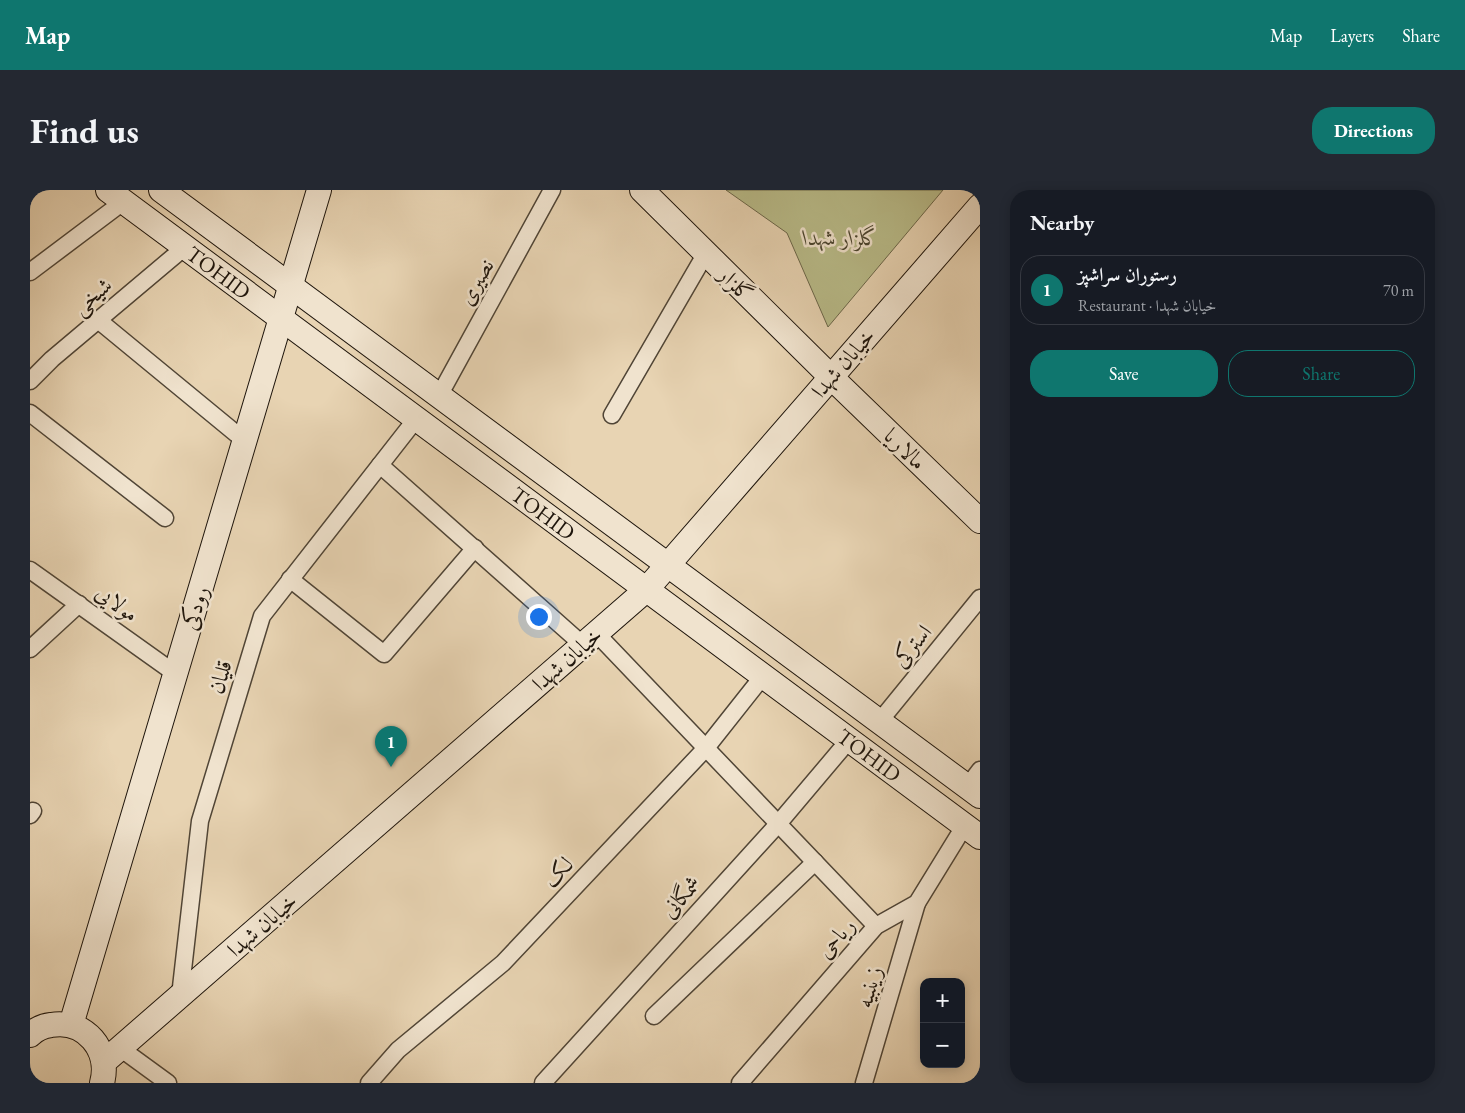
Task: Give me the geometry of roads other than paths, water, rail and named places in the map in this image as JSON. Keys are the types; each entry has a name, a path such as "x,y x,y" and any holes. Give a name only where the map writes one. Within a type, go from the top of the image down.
{"street":[{"name":"TOHID","path":"161,190 879,722 976,784"},
{"name":"رودکی","path":"71,1025 319,190"},
{"name":"نصیری","path":"439,396 552,190"},
{"name":"گلزار","path":"642,190 831,377"},
{"name":"TOHID","path":"116,196 972,831"},
{"path":"30,272 116,196"},
{"name":"خیابان شهدا","path":"109,1064 180,996 646,590 980,206"},
{"name":"شیخی","path":"30,381 185,246"},
{"path":"612,415 706,253"},
{"path":"98,320 245,441"},
{"name":"مالاریا","path":"831,377 980,521"},
{"path":"30,413 165,518"},
{"name":"قلیان","path":"180,996 200,821 262,616 416,419"},
{"path":"380,465 475,548 590,639 706,748 876,926"},
{"path":"290,579 384,654 475,548"},
{"name":"مولایی","path":"30,570 176,674"},
{"name":"استرکی","path":"879,722 980,598"},
{"path":"30,649 79,604"},
{"name":"لک","path":"369,1083 398,1050 503,963 706,748 763,676"},
{"name":"شمگانی","path":"543,1083 778,824 849,740"},
{"name":"ریاحی","path":"740,1083 876,926 917,903 972,831"},
{"path":"654,1016 815,862"},
{"name":"زینبیه","path":"864,1083 917,903"},
{"path":"30,1035 45,1026 71,1025 83,1030 93,1038 109,1064 168,1083"}],"place":[{"name":"رستوران سراشپز","path":"391,767"}],"park label":[{"name":"گلزار شهدا","path":"841,237"}]}
